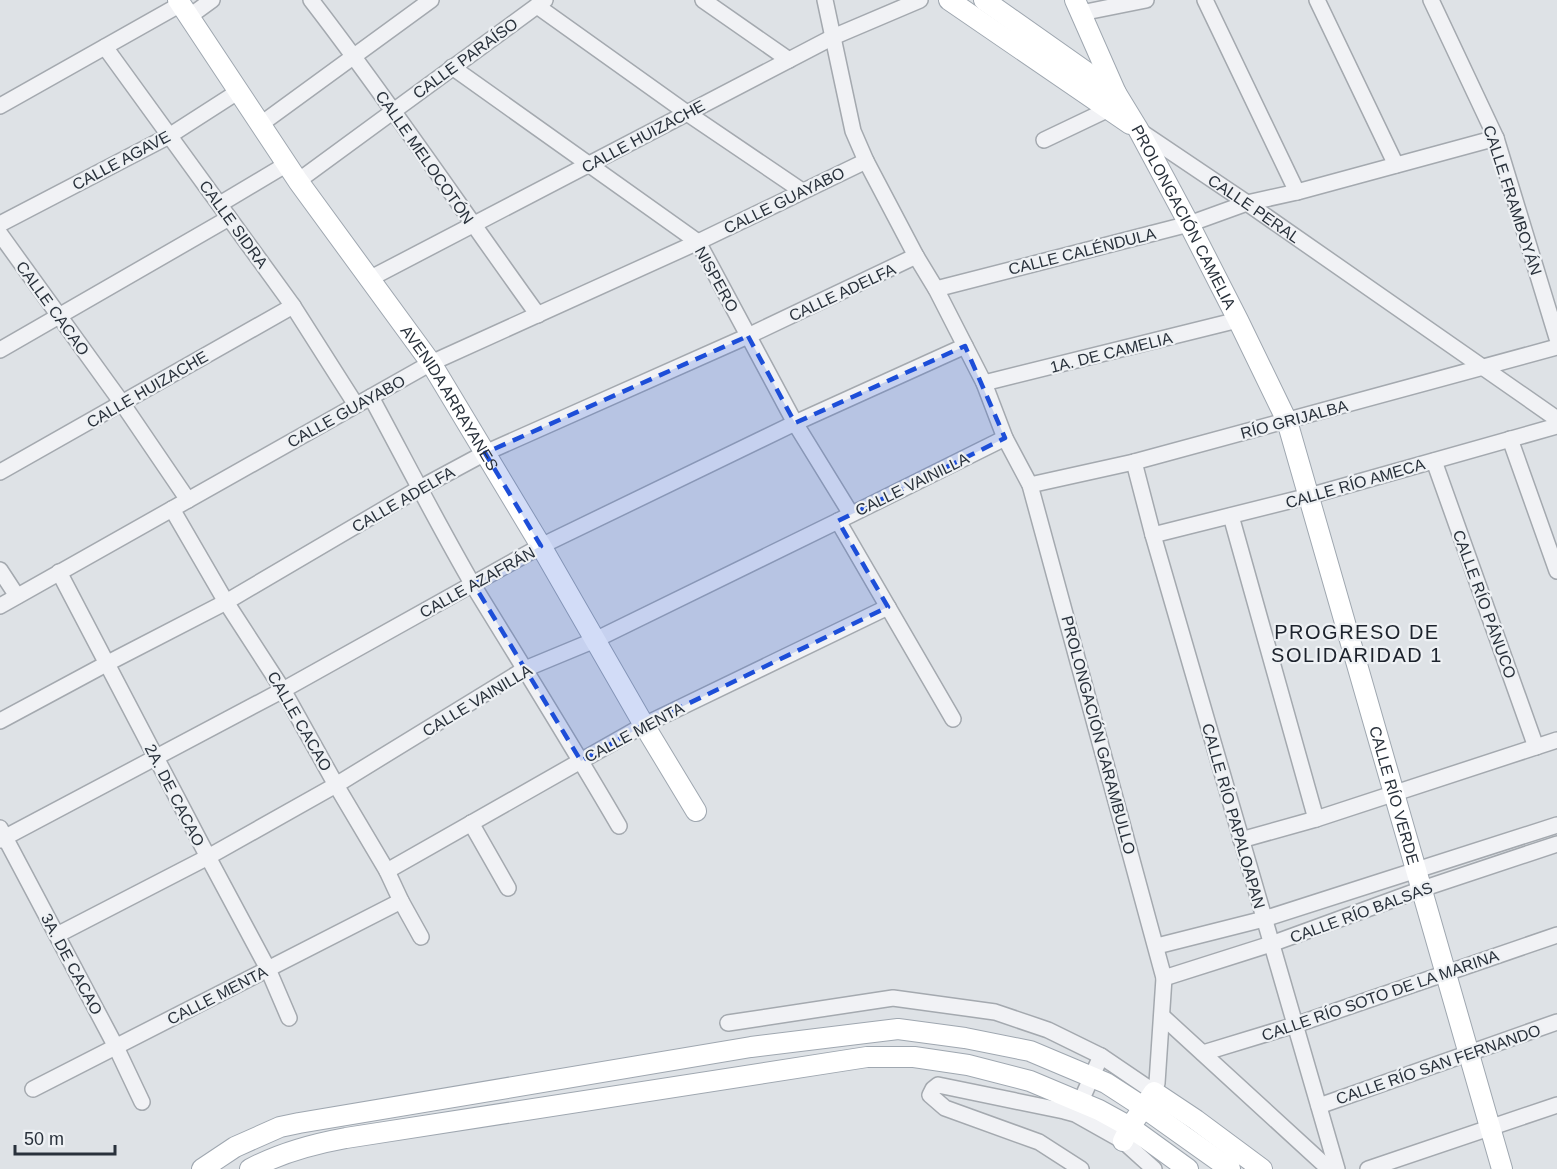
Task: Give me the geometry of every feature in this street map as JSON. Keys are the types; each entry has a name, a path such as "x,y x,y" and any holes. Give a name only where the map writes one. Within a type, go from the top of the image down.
{"main road":[{"name":"CALLE PERAL","path":"949,0 1113,101"},
{"name":"CALLE PERAL","path":"984,0 1113,101 1138,129"},
{"path":"1078,6 1113,101"},
{"name":"AVENIDA ARRAYANES","path":"183,7 293,172 431,363 696,811"},
{"name":"PROLONGACIÓN CAMELIA","path":"1138,129 1239,320 1287,421"},
{"name":"CALLE RÍO VERDE","path":"1287,421 1502,1169"},
{"path":"202,1169 235,1147 280,1128 299,1123 751,1047 898,1029 965,1038 1030,1051 1196,1120 1262,1169"},
{"path":"250,1169 317,1143 346,1138 867,1058 914,1057 968,1065 1030,1081 1188,1169"},
{"path":"1126,1134 1148,1099"},
{"path":"1148,1099 1230,1169"}],"street":[{"path":"0,106 105,47 183,7 212,0"},
{"name":"CALLE MELOCOTÓN","path":"311,0 354,56 538,315"},
{"path":"261,124 431,0"},
{"path":"704,0 789,60"},
{"name":"PROLONGACIÓN GARAMBULLO","path":"825,0 853,131 866,161 984,383 1005,438 1030,485 1164,978 1157,1083 1148,1099"},
{"name":"CALLE HUIZACHE","path":"369,279 833,37 920,0"},
{"path":"1078,6 1146,0"},
{"path":"1205,0 1297,192"},
{"path":"1317,0 1396,165"},
{"name":"CALLE FRAMBOYÁN","path":"1431,0 1496,138 1557,338"},
{"path":"541,3 687,113 802,191"},
{"name":"CALLE PARAÍSO","path":"220,204 293,172 392,111 541,3"},
{"name":"CALLE SIDRA","path":"105,47 293,306 356,405"},
{"name":"NISPERO","path":"452,68 698,242 795,423 888,607 953,719"},
{"name":"CALLE AGAVE","path":"0,224 169,136 239,91"},
{"path":"1044,140 1113,101"},
{"name":"CALLE PERAL","path":"1138,129 1557,418"},
{"name":"CALLE CALÉNDULA","path":"936,289 1189,224 1247,203 1297,192 1496,138"},
{"name":"CALLE GUAYABO","path":"0,606 431,363 698,242 866,161"},
{"path":"0,350 229,218"},
{"name":"CALLE CACAO","path":"0,234 122,403 188,500"},
{"name":"CALLE ADELFA","path":"0,721 226,602 420,488 485,453 748,336 916,256"},
{"name":"CALLE HUIZACHE","path":"0,472 293,306"},
{"name":"1A. DE CAMELIA","path":"984,383 1239,320"},
{"name":"CALLE AZAFRÁN","path":"2,835 156,758 283,690 541,546 795,423 965,346"},
{"name":"RÍO GRIJALBA","path":"1030,485 1134,462 1557,347"},
{"path":"371,397 473,583 619,826"},
{"name":"CALLE RÍO AMECA","path":"1152,535 1309,496 1557,426"},
{"name":"CALLE VAINILLA","path":"57,935 208,857 336,785 525,669 595,640 1005,438"},
{"path":"1510,439 1557,571"},
{"name":"CALLE RÍO PÁNUCO","path":"1434,461 1536,747"},
{"name":"CALLE RÍO PAPALOAPAN","path":"1134,462 1152,535 1337,1169"},
{"name":"CALLE CACAO","path":"172,509 226,602 283,690 387,871 421,937"},
{"path":"1231,516 1316,819"},
{"path":"0,570 17,596"},
{"name":"2A. DE CACAO","path":"59,572 268,969 289,1018"},
{"name":"CALLE MENTA","path":"387,871 644,725 888,607"},
{"path":"1241,840 1316,819 1557,740"},
{"path":"471,823 508,888"},
{"name":"CALLE RÍO BALSAS","path":"1157,946 1264,919 1416,869 1555,829"},
{"name":"3A. DE CACAO","path":"2,835 116,1047 142,1102"},
{"name":"CALLE RÍO BALSAS","path":"1164,978 1271,944 1422,889 1557,844"},
{"name":"CALLE MENTA","path":"33,1089 401,901"},
{"name":"CALLE RÍO SOTO DE LA MARINA","path":"1203,1053 1295,1025 1557,935"},
{"path":"728,1023 893,999 994,1012 1048,1030 1101,1056 1148,1099"},
{"path":"1162,1016 1329,1169"},
{"name":"CALLE RÍO SAN FERNANDO","path":"1318,1106 1557,1022"},
{"path":"1081,1169 1039,1142 945,1108 930,1095 938,1085 1064,1111 1078,1108 1101,1056"},
{"path":"1368,1169 1557,1105"},
{"path":"1126,1134 1155,1169"}],"highlighted area":[{"path":"748,336 795,423 965,346 1005,438 838,521 888,607 644,725 581,761 473,583 541,546 485,453"}],"district":[{"name":"PROGRESO DE SOLIDARIDAD 1","path":"1357,644"}]}
